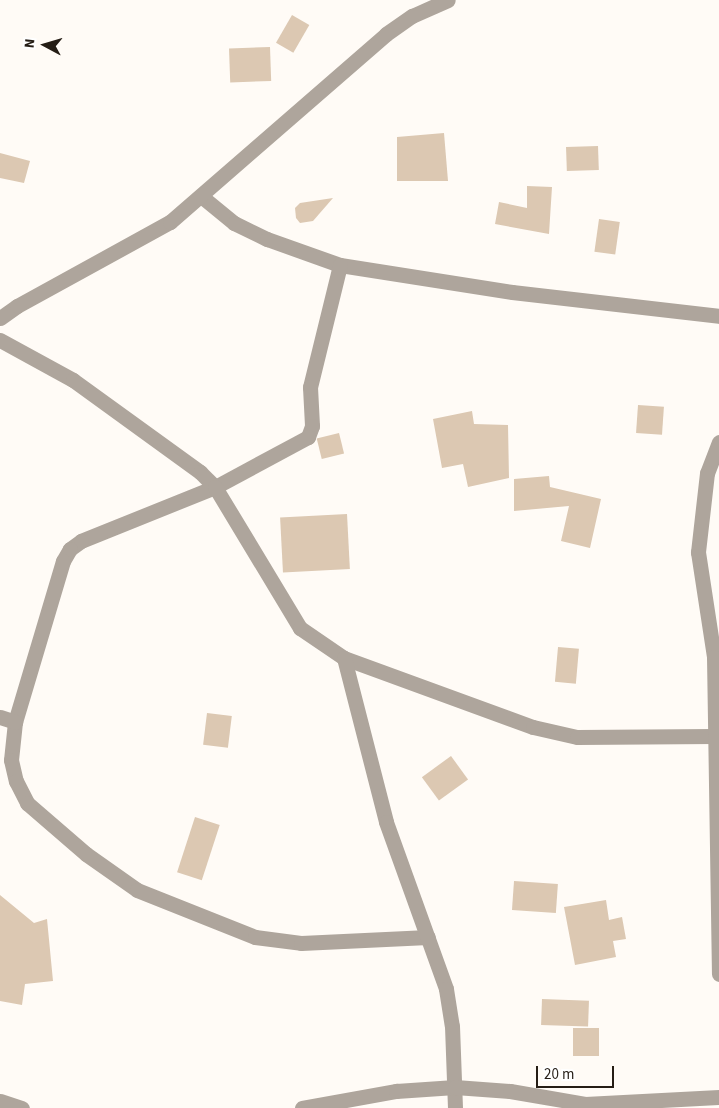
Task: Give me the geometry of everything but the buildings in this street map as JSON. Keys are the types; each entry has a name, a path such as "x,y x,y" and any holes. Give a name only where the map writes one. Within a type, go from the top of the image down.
{"street":[{"path":"0,318 17,306 170,222 386,34 412,16 448,0"},
{"path":"201,196 242,227 340,265 512,292 719,316"},
{"path":"340,265 310,387 312,426 308,438 215,487 81,541 70,549 63,561 15,722 11,760 16,781 27,803 86,854 137,890 255,937 301,943 428,938"},
{"path":"0,340 98,397 215,487 300,628 344,658 533,727 577,736 714,736"},
{"path":"719,442 706,473 698,544 700,576 715,626 714,736 719,974"},
{"path":"344,658 384,814 446,989 455,1087 455,1108"},
{"path":"0,717 15,722"},
{"path":"302,1108 396,1091 455,1087 510,1091 585,1106 719,1097"},
{"path":"0,1100 22,1108"}]}
